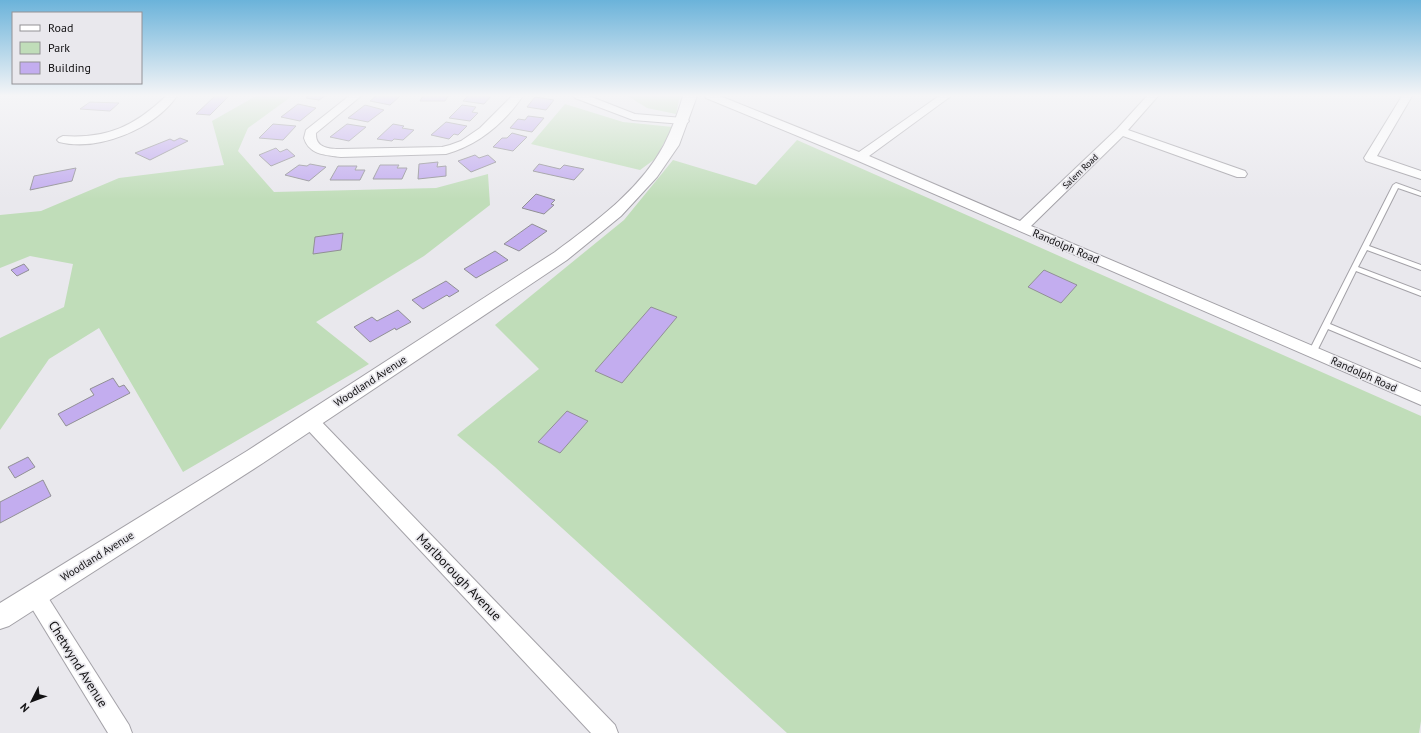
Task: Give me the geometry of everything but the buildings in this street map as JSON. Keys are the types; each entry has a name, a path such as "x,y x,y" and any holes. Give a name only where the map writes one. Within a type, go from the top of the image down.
{"street":[{"path":"63,140 95,139 126,130"},
{"path":"312,130 310,132 309,138 312,144 325,152 341,153 442,151 453,149 474,140 485,130"},
{"name":"Woodland Avenue","path":"0,617 249,461 561,256 592,232 624,203 658,165 678,130"},
{"name":"Randolph Road","path":"794,130 860,157 1421,399"},
{"path":"860,157 897,130"},
{"path":"1387,130 1370,158 1421,175"},
{"path":"1121,131 1241,174"},
{"name":"Salem Road","path":"1022,227 1121,131"},
{"name":"Marlborough Avenue","path":"310,421 607,733"},
{"name":"Chetwynd Avenue","path":"35,595 121,733"}],"lane":[{"path":"1313,352 1396,185 1421,194"},
{"path":"1365,247 1421,268"},
{"path":"1354,268 1421,294"},
{"path":"1326,325 1421,365"}],"green space":[{"path":"215,130 247,130 238,151 274,192 436,188 488,174 490,205 424,256 316,322 369,364 183,472 99,328 49,359 0,430 0,338 64,307 73,264 30,256 0,268 0,215 41,211 119,178 224,165"},
{"path":"543,130 671,130 655,159 640,170 531,144"},
{"path":"797,140 1421,416 1421,721 1419,733 787,733 495,467 457,435 539,369 495,325 624,220 673,160 756,185"}]}
